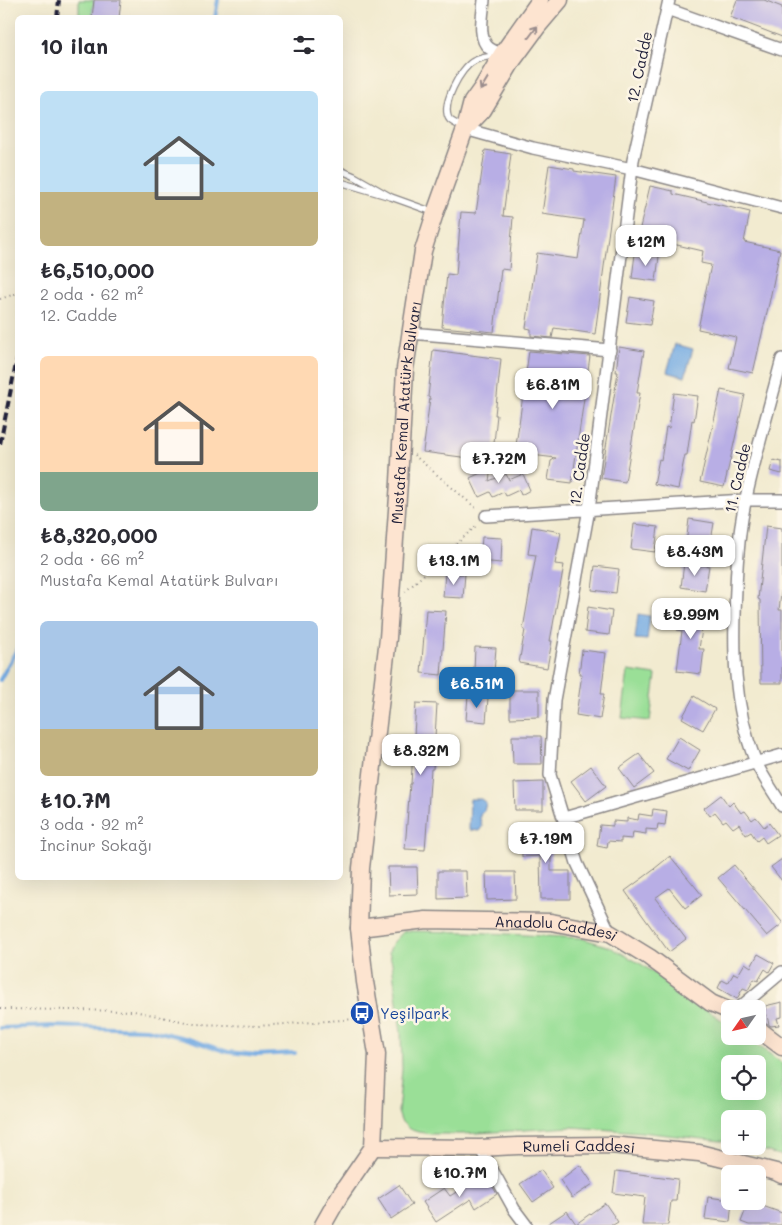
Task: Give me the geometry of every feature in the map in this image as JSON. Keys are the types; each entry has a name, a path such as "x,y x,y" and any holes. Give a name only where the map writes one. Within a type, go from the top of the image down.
{"street":[{"path":"484,0 483,38 489,48 507,57"},
{"name":"Mustafa Kemal Atatürk Bulvarı","path":"373,1147 377,1054 359,928 361,868 388,638 410,333 423,251 465,129 483,110 507,57 540,0"},
{"name":"Mustafa Kemal Atatürk Bulvarı","path":"507,57 538,26 560,0"},
{"path":"668,5 782,50"},
{"name":"12. Cadde","path":"610,933 577,863 550,775 554,700 589,509 632,169 668,5"},
{"path":"465,129 533,148 632,169 782,208"},
{"path":"410,333 610,350"},
{"name":"11. Cadde","path":"782,359 745,500 738,552 734,623 737,695 743,726 756,762 782,806"},
{"path":"486,516 745,500 782,500"},
{"path":"564,818 782,755"},
{"name":"Anadolu Caddesi","path":"359,928 426,920 550,922 610,933 649,957 711,1003 721,1007"},
{"path":"749,1000 782,972"},
{"path":"766,1035 782,1046"},
{"name":"Rumeli Caddesi","path":"373,1147 480,1148 610,1145 700,1152 782,1175"},
{"path":"322,1225 373,1147"},
{"path":"480,1148 514,1209 526,1225"}],"lane":[{"path":"465,129 450,119 447,110 448,100 455,84 468,65 474,60 507,57"},
{"path":"343,171 391,197"},
{"path":"343,183 391,197 435,213"}],"path":[{"path":"0,299 15,294"},
{"path":"390,605 486,516 401,444"},
{"path":"0,1008 134,1011 195,1024 258,1026 371,1018"}],"green space":[{"path":"79,0 94,0 92,15 79,15"},
{"path":"628,671 656,675 650,721 622,718"},
{"path":"404,931 469,932 581,938 610,947 641,964 721,1020 721,1045 757,1045 782,1063 782,1156 766,1151 766,1110 721,1110 721,1141 641,1132 571,1127 463,1134 431,1134 409,1129 401,1121 398,1112 402,1069 401,1033 389,952 392,944"}],"water":[{"path":"675,344 693,349 685,377 667,372"},
{"path":"638,614 650,616 647,640 635,639"},
{"path":"470,799 481,799 486,803 484,811 480,816 482,827 479,831 469,830"}],"building":[{"path":"94,0 121,0 119,15 92,15"},
{"path":"737,0 764,0 782,7 782,37 730,17"},
{"path":"485,150 511,154 503,216 513,217 509,270 501,269 494,332 442,327 447,274 456,275 461,212 476,213"},
{"path":"549,165 616,177 595,334 554,328 552,338 531,336 531,329 526,328 537,253 578,259 584,220 542,214"},
{"path":"650,186 673,191 673,194 750,212 744,242 780,250 753,373 729,368 736,337 698,329 711,265 701,263 703,251 638,236"},
{"path":"635,254 659,256 656,281 632,278"},
{"path":"630,297 654,301 650,325 626,322"},
{"path":"619,347 644,351 637,393 640,393 625,482 601,478 618,372 616,372"},
{"path":"433,350 501,359 492,461 423,452 430,398 428,397"},
{"path":"529,351 590,356 572,483 548,480 551,461 556,458 515,453"},
{"path":"721,390 745,395 724,487 700,482"},
{"path":"674,393 698,396 687,455 685,455 678,489 654,484 659,459 661,460 666,427 669,428"},
{"path":"773,460 782,462 782,474 770,471"},
{"path":"491,468 489,481 506,474 509,480 523,474 530,490 521,495 519,490 506,496 504,492 493,497 490,492 479,497 470,478"},
{"path":"689,519 714,523 710,547 686,544"},
{"path":"634,524 658,527 655,552 631,549"},
{"path":"766,526 782,528 782,585 779,610 782,610 782,683 761,683 760,600 758,599"},
{"path":"532,527 561,532 555,564 564,565 547,668 519,663 536,555 528,554"},
{"path":"482,537 502,538 501,563 480,561"},
{"path":"684,563 709,566 705,591 681,587"},
{"path":"595,566 619,569 616,593 592,590"},
{"path":"445,573 465,574 463,598 443,597"},
{"path":"681,606 705,609 699,649 704,649 701,674 677,671 682,631 677,630"},
{"path":"588,607 612,611 609,635 585,632"},
{"path":"426,610 446,611 441,675 421,673"},
{"path":"475,647 496,648 494,672 474,671"},
{"path":"582,650 606,653 601,694 604,694 600,719 576,715 582,674 579,674"},
{"path":"510,690 539,690 539,717 510,718"},
{"path":"468,696 488,698 486,722 466,720"},
{"path":"694,696 715,709 703,730 682,718"},
{"path":"416,703 437,704 425,850 405,849"},
{"path":"512,736 541,736 542,764 513,764"},
{"path":"679,737 700,750 688,771 666,759"},
{"path":"639,754 654,773 634,788 619,768"},
{"path":"591,766 606,786 586,801 571,781"},
{"path":"543,782 543,810 515,810 514,783"},
{"path":"721,795 729,806 733,802 741,813 745,811 752,820 756,817 764,827 769,823 778,835 766,843 762,837 757,841 751,832 746,835 739,824 733,828 726,820 723,822 715,812 710,816 704,808"},
{"path":"653,809 667,811 665,825 658,824 657,830 646,829 646,834 633,832 632,839 621,838 621,842 608,841 607,848 597,846 600,825 613,826 613,821 627,822 627,818 638,820 639,814 652,816"},
{"path":"522,829 551,829 551,871 570,871 570,899 541,899 540,856 522,857"},
{"path":"670,856 702,895 685,908 669,888 655,898 686,939 669,952 625,891"},
{"path":"782,859 782,881 771,867"},
{"path":"734,865 782,922 767,936 718,878"},
{"path":"388,867 417,867 418,894 389,895"},
{"path":"438,871 466,871 467,898 438,899"},
{"path":"486,872 515,872 516,899 487,900"},
{"path":"758,954 774,963 769,972 765,969 758,981 754,979 748,990 743,988 737,999 718,988 722,980 728,983 734,973 738,975 745,963 751,967"},
{"path":"782,1002 782,1017 777,1018 779,1025 769,1025 766,1006"},
{"path":"580,1165 593,1184 572,1198 560,1180"},
{"path":"541,1170 553,1188 533,1202 520,1184"},
{"path":"616,1171 678,1179 676,1201 671,1201 668,1225 642,1225 645,1197 613,1193"},
{"path":"485,1174 497,1194 476,1208 471,1199 436,1222 423,1202 444,1188 450,1196"},
{"path":"399,1185 412,1205 391,1219 378,1199"},
{"path":"708,1197 721,1199 721,1210 731,1210 730,1222 705,1219"},
{"path":"605,1203 618,1222 613,1225 546,1225 567,1211 576,1224"},
{"path":"766,1207 782,1213 782,1225 749,1225 741,1222 746,1210 766,1210"}],"waterway":[{"path":"216,15 218,0"},
{"path":"0,680 15,652"},
{"path":"0,1028 50,1026 147,1029 185,1038 228,1052 257,1055 295,1053"}],"railway":[{"path":"57,15 59,0"},
{"path":"0,444 15,369"}],"place":[{"name":"Yeşilpark","path":"362,1013"}]}
